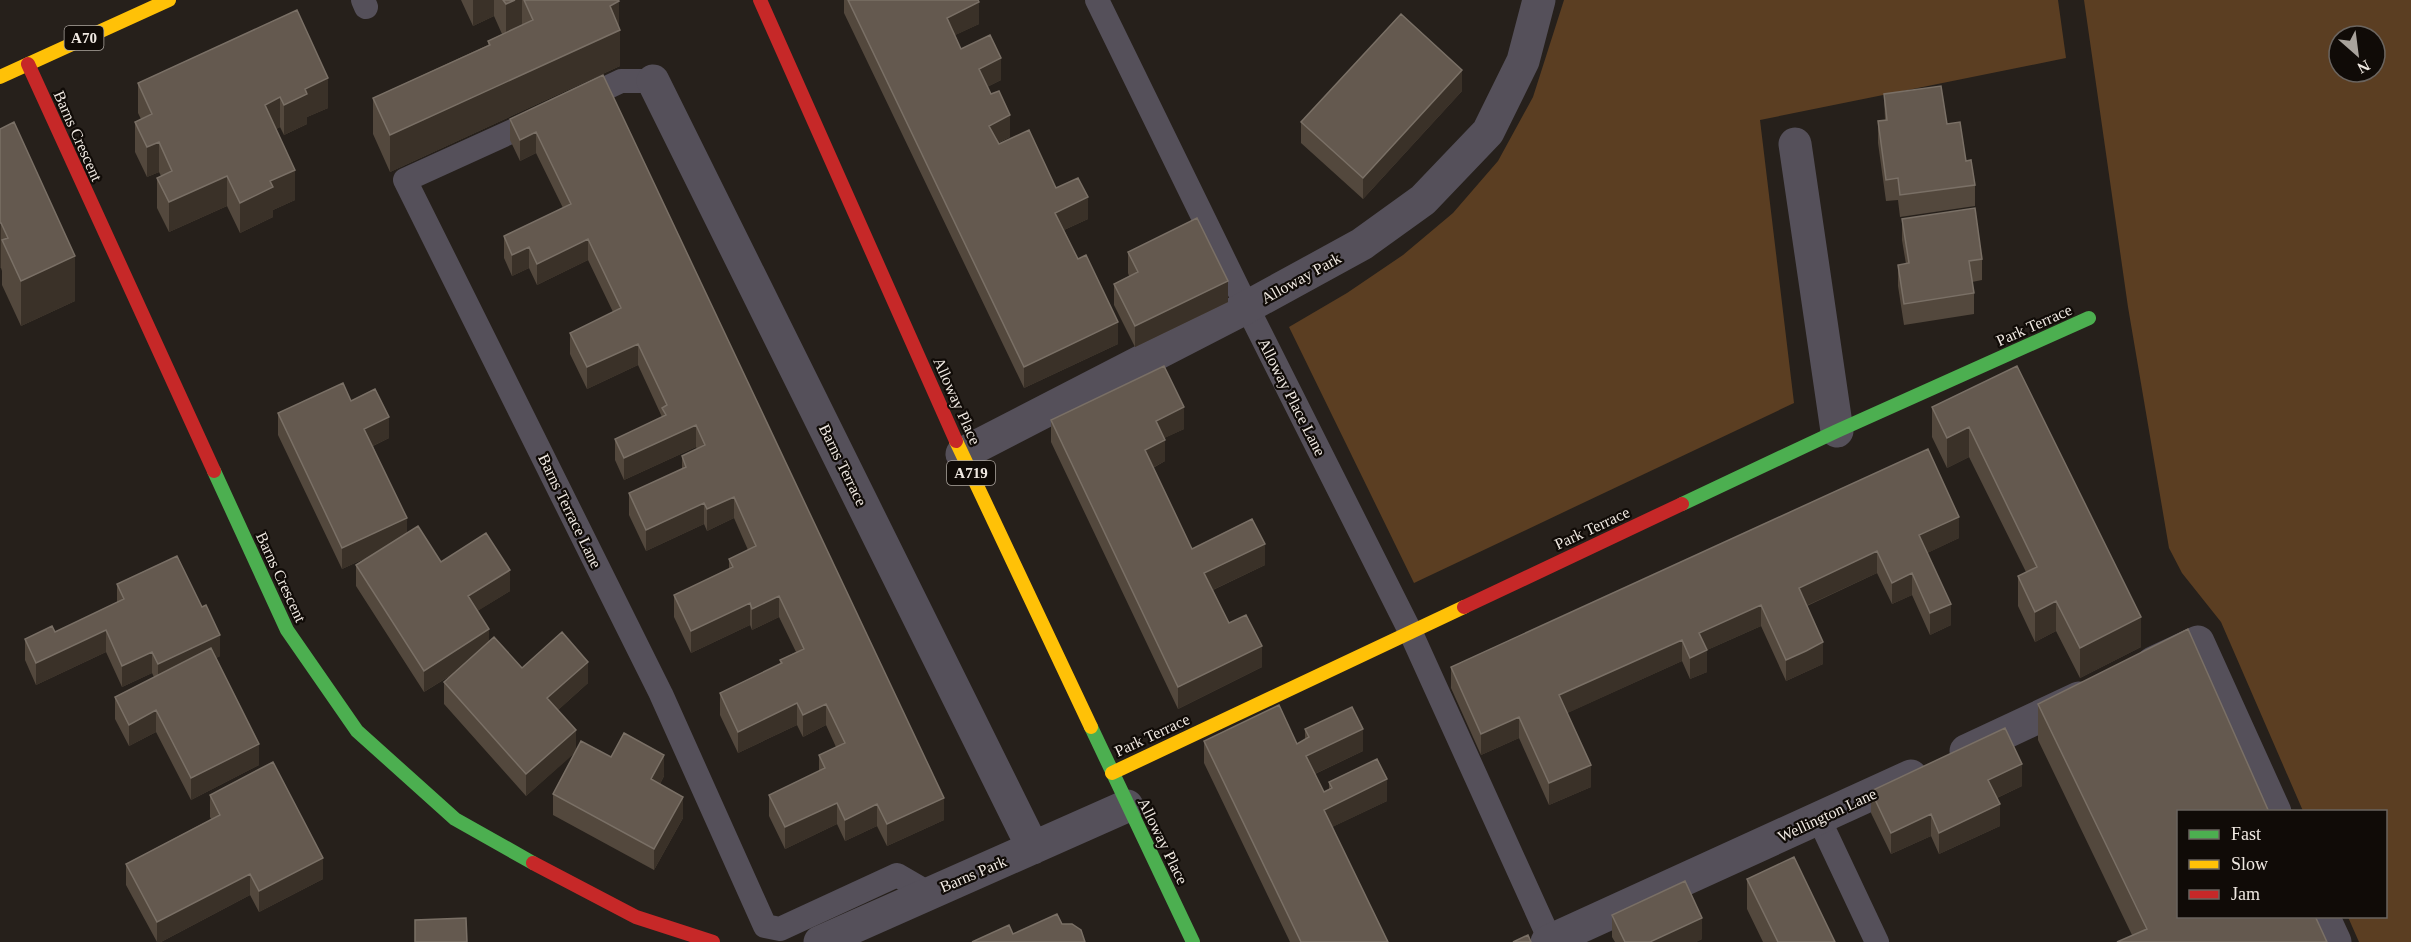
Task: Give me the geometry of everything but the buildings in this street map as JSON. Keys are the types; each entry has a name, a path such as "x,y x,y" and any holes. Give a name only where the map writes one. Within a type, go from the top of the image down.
{"street":[{"name":"A70","path":"0,76 169,0"},
{"name":"Alloway Place","path":"760,0 962,454 1193,942"},
{"name":"Alloway Park","path":"962,454 1247,307 1371,237 1423,200 1488,132 1523,61 1539,0"},
{"name":"Barns Crescent","path":"28,64 154,344 287,630 357,731 455,819 636,917 700,940"},
{"name":"Barns Terrace","path":"653,81 1033,848"},
{"path":"1795,144 1837,431"},
{"name":"Park Terrace","path":"1112,773 1837,431 2089,318"},
{"name":"Wellington Lane","path":"1549,941 1819,819 2198,642 2274,810"},
{"name":"Barns Park","path":"820,942 1127,806"},
{"path":"2324,918 2335,942"}],"lane":[{"name":"Alloway Place Lane","path":"1097,0 1247,307 1410,632 1549,941"},
{"name":"Barns Terrace Lane","path":"653,81 621,81 405,180 661,694 765,926 780,929 897,876 928,893"},
{"path":"1819,819 1876,942"}],"shaded area":[{"path":"1564,0 2058,0 2066,58 1760,120 1794,403 1414,583 1289,327 1347,293 1403,255 1453,213 1498,161 1533,97"},
{"path":"2084,0 2411,0 2411,942 2359,942 2348,918 2387,918 2387,810 2303,810 2221,622 2182,573 2169,548 2128,307"}],"traffic: fast":[{"path":"1682,504 1837,431 2089,318"},
{"path":"214,471 287,630 357,731 455,819 533,863"},
{"path":"1091,727 1193,942"}],"traffic: slow":[{"path":"0,77 169,0"},
{"path":"956,441 1091,727"},
{"path":"1112,773 1464,607"}],"traffic: jam":[{"path":"760,0 956,441"},
{"path":"28,64 214,471"},
{"path":"1464,607 1682,504"},
{"path":"533,863 636,917 713,942"}]}
